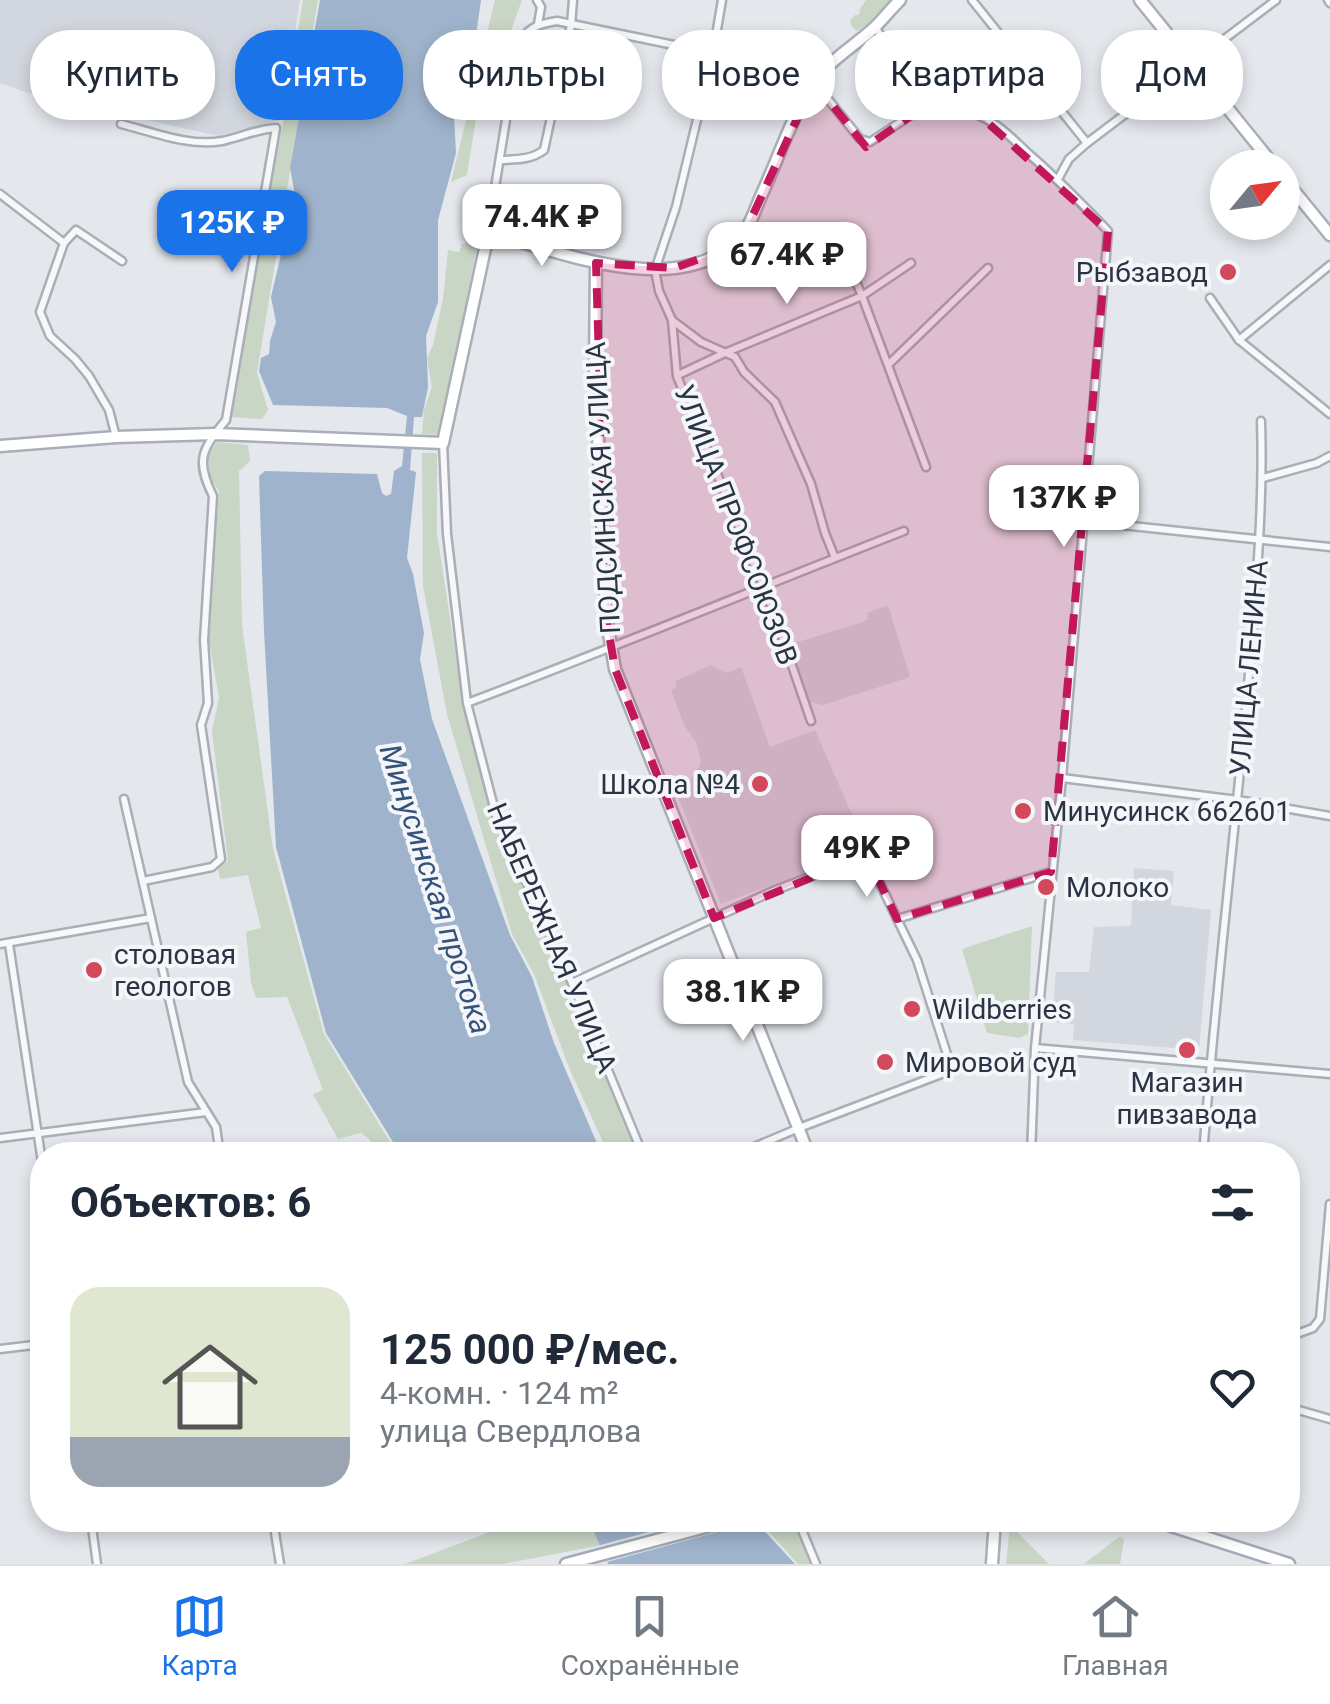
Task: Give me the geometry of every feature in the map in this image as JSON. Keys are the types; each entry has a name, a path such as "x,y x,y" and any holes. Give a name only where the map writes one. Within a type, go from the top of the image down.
{"street":[{"path":"538,0 538,24"},
{"path":"500,160 522,160 544,150 573,0"},
{"path":"717,30 722,0"},
{"path":"835,59 875,27 900,0"},
{"path":"972,0 1087,143"},
{"path":"1140,0 1165,30"},
{"path":"1236,30 1276,0"},
{"path":"486,244 522,36 538,24 557,21 662,44"},
{"path":"835,108 860,139 870,142 904,120"},
{"path":"656,270 697,120"},
{"path":"486,244 507,238 596,263 656,270 692,265 725,250 746,230 794,120"},
{"path":"987,120 1058,179 1108,232 1035,1048 1031,1142"},
{"path":"1058,179 1069,159 1117,120"},
{"path":"1238,120 1262,150"},
{"path":"121,124 197,142 221,141 276,128 226,420 204,450 202,475 212,496 204,640 208,703 201,725 221,859 212,867 143,882"},
{"path":"0,194 64,244"},
{"path":"1300,198 1330,234"},
{"path":"833,228 926,467"},
{"path":"116,436 109,410 89,376 50,336 40,312 64,244 76,230 122,261"},
{"name":"НАБЕРЕЖНАЯ УЛИЦА","path":"486,244 442,443 447,534 467,704 496,816 639,1142"},
{"name":"ПОДСИНСКАЯ УЛИЦА","path":"596,263 595,373 607,622 615,669 805,1142"},
{"path":"678,376 862,296 911,264"},
{"path":"1239,340 1330,266"},
{"path":"888,364 988,268"},
{"name":"УЛИЦА ПРОФСОЮЗОВ","path":"656,270 659,291 672,320 678,376 764,586 811,722"},
{"path":"1210,298 1239,340 1330,414"},
{"path":"672,320 701,342 735,357 744,372 774,402 810,484 835,558"},
{"name":"УЛИЦА ЛЕНИНА","path":"1204,1142 1260,538 1261,421"},
{"path":"0,446 116,436 215,434 442,443"},
{"path":"1263,478 1316,464 1330,456"},
{"path":"1084,521 1330,547"},
{"path":"467,704 904,531"},
{"path":"1062,778 1330,816"},
{"path":"124,799 188,1082 216,1126 218,1142"},
{"path":"572,983 773,891 851,861 871,864 917,960 952,1070 766,1142"},
{"path":"897,919 1052,872"},
{"path":"39,1142 4,944 151,918"},
{"path":"1035,1048 1330,1074"},
{"path":"0,1138 206,1112"},
{"path":"1300,1333 1313,1328 1320,1319 1330,1204"},
{"path":"0,1349 30,1345"},
{"path":"1300,1411 1330,1420"},
{"path":"93,1532 97,1564"},
{"path":"275,1532 280,1564"},
{"path":"566,1564 689,1532"},
{"path":"803,1532 816,1564"},
{"path":"992,1564 993,1532"},
{"path":"1197,1532 1289,1564"}],"highlighted area":[{"path":"814,82 866,147 925,106 979,115 1108,231 1051,872 897,919 870,862 851,861 714,918 615,669 607,622 596,263 674,268 725,250 746,230"}],"shaded area":[{"path":"0,0 300,0 295,30 235,30 235,120 281,120 218,136 147,120 215,120 215,30 30,30 30,93 0,83"},
{"path":"888,605 910,677 823,705 808,702 788,645 860,623 868,619 867,613"},
{"name":"Школа №4","path":"711,665 726,673 741,667 770,747 815,730 867,849 721,904 674,787 690,780 701,763 696,742 684,725 671,690 676,688 676,681"},
{"path":"1134,868 1174,871 1171,905 1211,910 1199,1050 1073,1040 1074,1024 1052,1022 1056,972 1089,972 1094,927 1131,926"}],"green space":[{"path":"303,0 318,0 313,30 298,30"},
{"path":"495,0 522,0 511,30 488,30"},
{"path":"866,0 891,0 856,30 850,20 859,15"},
{"path":"283,120 298,120 257,373 268,410 262,419 230,417 239,375 239,342"},
{"path":"466,120 476,120 467,175 451,182"},
{"path":"478,242 440,435 422,434 424,410 432,387 427,358 443,299 448,250 459,252 462,244"},
{"path":"217,442 248,445 250,461 239,471 242,625 273,849 324,1034 390,1142 371,1142 361,1133 338,1139 313,1094 323,1090 287,997 256,998 246,932 261,928 248,875 220,879 218,868 228,861 212,731 219,698 208,635 219,491 210,478 208,455"},
{"path":"422,453 437,453 437,533 463,704 494,818 635,1142 603,1142 570,1070 534,974 512,934 447,714 423,586"},
{"path":"1032,926 1028,1034 1019,1038 987,1033 962,949"},
{"path":"490,1532 595,1532 602,1545 503,1564 405,1564"},
{"path":"769,1532 797,1532 811,1564 798,1564"},
{"path":"1009,1532 1017,1532 1049,1564 1006,1564"},
{"path":"1119,1537 1124,1539 1120,1564 1084,1564"}],"water":[{"name":"Минусинская протока","path":"320,0 481,0 477,30 423,30 423,120 454,120 456,153 438,220 438,302 426,336 428,387 422,417 414,417 410,470 416,472 407,558 424,633 420,659 432,719 510,935 532,977 554,1043 596,1142 393,1142 326,1033 276,847 259,476 265,471 377,474 382,493 391,494 394,471 402,466 407,416 387,408 273,405 259,371 261,358 269,354 276,322 271,297 295,195 290,168 299,120 403,120 403,30 315,30"},
{"path":"594,1532 765,1532 795,1564 608,1564"}],"pier":[{"path":"649,1532 718,1532 603,1563 597,1546"}],"place":[{"name":"Рыбзавод","path":"1228,272"},
{"name":"Школа №4","path":"760,784"},
{"name":"Минусинск 662601","path":"1023,811"},
{"name":"Молоко","path":"1046,887"},
{"name":"столовая геологов","path":"94,970"},
{"name":"Wildberries","path":"912,1009"},
{"name":"Магазин пивзавода","path":"1187,1050"},
{"name":"Мировой суд","path":"885,1062"}]}
